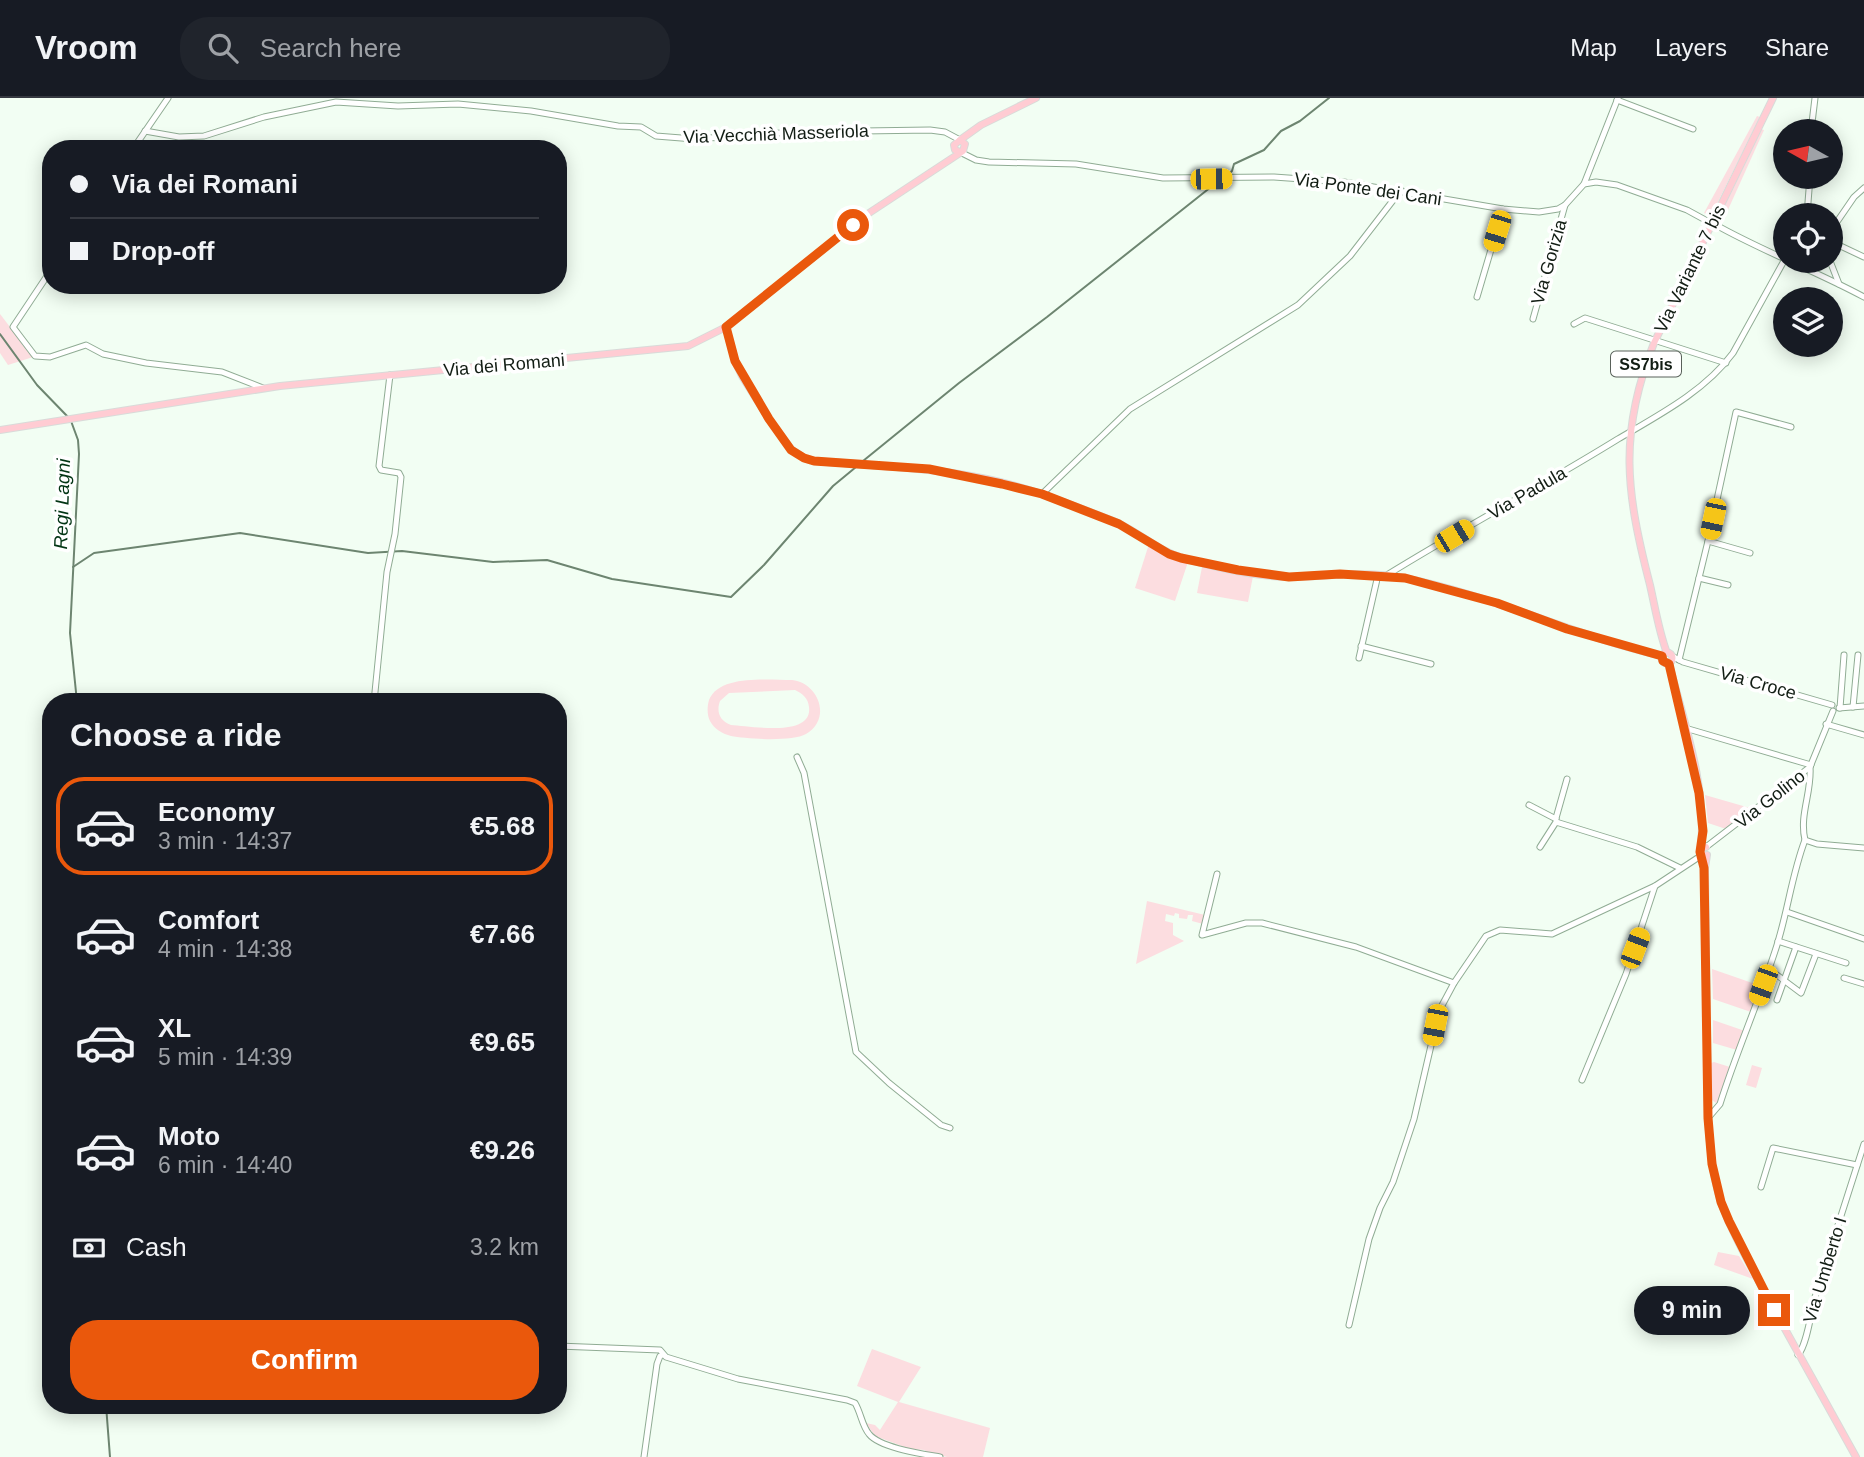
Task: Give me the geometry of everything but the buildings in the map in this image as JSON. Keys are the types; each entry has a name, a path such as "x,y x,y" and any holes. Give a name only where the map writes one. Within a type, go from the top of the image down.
{"main road":[{"path":"960,146 969,134 981,125 1036,98"},
{"name":"Via Variante 7 bis","path":"1708,1118 1704,851 1699,793 1672,659 1632,504 1630,432 1640,384 1655,341 1773,98"},
{"name":"Via dei Romani","path":"0,430 263,388 675,349 698,343 726,327 853,225 950,157 960,146"},
{"path":"726,327 735,361 743,376 791,450 804,458 848,464 929,469 1042,494 1119,524 1169,554 1181,558 1289,577 1387,575 1497,603 1567,629 1672,659"},
{"name":"SS7bis","path":"1708,1118 1712,1164 1721,1202 1738,1241 1856,1457"}],"street":[{"path":"139,140 168,98"},
{"path":"1812,119 1815,98"},
{"path":"1565,205 1584,184 1618,99 1693,129"},
{"name":"Via Vecchià Masseriola","path":"145,131 178,137 204,136 264,117 336,102 398,106 458,104 531,111 618,126 640,127 656,135 694,139 795,132 940,130 960,146"},
{"name":"Via Ponte dei Cani","path":"960,146 976,160 989,162 1076,164 1163,178 1285,178 1345,182 1503,209 1539,212 1565,205"},
{"path":"1584,184 1595,182 1617,185 1687,210 1709,222"},
{"path":"1843,213 1864,188"},
{"path":"1042,494 1116,421 1137,404 1298,305 1350,256 1401,190"},
{"name":"Via Gorizia","path":"1533,318 1565,205"},
{"path":"1477,297 1503,209"},
{"path":"1716,225 1773,255"},
{"path":"1843,247 1864,257"},
{"name":"Via Padula","path":"1387,575 1630,432 1699,388 1726,363 1777,273"},
{"path":"1814,273 1864,297"},
{"path":"1835,273 1839,284"},
{"path":"42,284 13,327 35,356 50,357 86,345 103,354 146,363 222,372 263,388"},
{"path":"1574,324 1585,318 1726,363"},
{"path":"375,693 387,572 392,555 401,476 381,470 379,459 390,375"},
{"path":"1672,659 1699,578 1736,412 1791,427"},
{"path":"1708,541 1749,553"},
{"path":"1359,658 1378,575"},
{"path":"1699,578 1728,585"},
{"path":"1362,646 1431,664"},
{"path":"1836,708 1844,655"},
{"path":"1853,707 1858,655"},
{"name":"Via Croce","path":"1672,659 1836,708 1864,706"},
{"name":"Via Golino","path":"1694,859 1810,766 1826,724 1836,708"},
{"path":"1826,724 1864,735"},
{"path":"1685,728 1810,766 1811,781 1803,825 1805,840 1787,912 1720,1104 1708,1118"},
{"path":"797,757 804,774 856,1052 889,1083 941,1125 950,1128"},
{"path":"1540,847 1556,820 1567,779"},
{"path":"1529,805 1556,820 1637,847 1680,868"},
{"path":"1805,840 1816,844 1864,848"},
{"path":"1349,1325 1369,1239 1393,1182 1414,1119 1439,1011 1454,983 1486,936 1492,932 1506,930 1552,934 1655,886 1694,859 1704,866"},
{"path":"1217,874 1202,935 1246,923 1262,923 1356,947 1454,983"},
{"path":"1582,1080 1626,974 1655,886"},
{"path":"1787,912 1864,939"},
{"path":"1778,941 1846,963"},
{"path":"1777,1000 1796,947"},
{"path":"1769,969 1801,993 1816,954"},
{"path":"1844,978 1864,984"},
{"name":"Via Umberto I","path":"1798,1355 1804,1346 1808,1321 1864,1144"},
{"path":"1760,1187 1773,1148 1857,1165"},
{"path":"567,1346 660,1350 663,1355 738,1379 847,1400 855,1403 868,1433 874,1438 902,1449 940,1457"},
{"path":"644,1457 657,1364 663,1355"}],"shaded area":[{"path":"1757,116 1760,117 1711,216 1704,213"},
{"path":"1761,129 1764,130 1722,223 1717,221"},
{"path":"0,314 33,357 8,365 0,353"},
{"path":"1149,544 1188,562 1175,601 1135,588"},
{"path":"1202,567 1253,576 1248,602 1197,593"},
{"path":"746,680 792,680 809,688 819,702 819,720 806,734 780,739 738,737 722,732 710,721 709,700 714,692 723,686","holes":["795,690 808,701 808,717 791,727 731,725 722,719 719,712 720,701 729,693"]},
{"path":"1705,795 1750,808 1750,813 1729,830 1708,823"},
{"path":"1147,901 1205,915 1203,924 1192,921 1193,915 1188,915 1187,919 1179,918 1179,914 1175,913 1174,916 1166,914 1165,921 1173,923 1173,935 1184,941 1136,964"},
{"path":"1712,969 1761,986 1751,1012 1713,999"},
{"path":"1713,1020 1745,1031 1737,1050 1713,1043"},
{"path":"1711,1063 1730,1067 1716,1103 1712,1100"},
{"path":"1752,1065 1762,1068 1756,1088 1746,1085"},
{"path":"1718,1252 1739,1256 1753,1279 1714,1265"},
{"path":"872,1349 921,1367 899,1402 990,1428 983,1457 947,1457 925,1450 910,1449 875,1436 866,1423 875,1425 880,1430 898,1402 857,1386"}],"waterway":[{"path":"1226,176 1232,171 1234,164 1264,150 1281,131 1300,121 1329,98"},
{"path":"863,461 1221,179"},
{"name":"Regi Lagni","path":"0,334 37,385 68,417"},
{"name":"Regi Lagni","path":"71,421 78,440 79,454 70,633 76,693"},
{"path":"73,567 94,553 240,533 368,553 402,551 493,562 547,560 612,579 731,597 764,565 833,486 856,467"},
{"name":"Regi Lagni","path":"107,1414 110,1457"}],"route":[{"path":"853,225 726,327 735,361 743,376 769,419 797,455 814,461 929,469 1025,489 1119,524 1169,554 1208,564 1289,577 1340,574 1405,578 1497,603 1567,629 1662,656 1663,661 1669,664 1695,773 1703,831 1700,852 1703,855 1704,868 1708,1118 1712,1164 1721,1202 1729,1221 1774,1310"}]}
